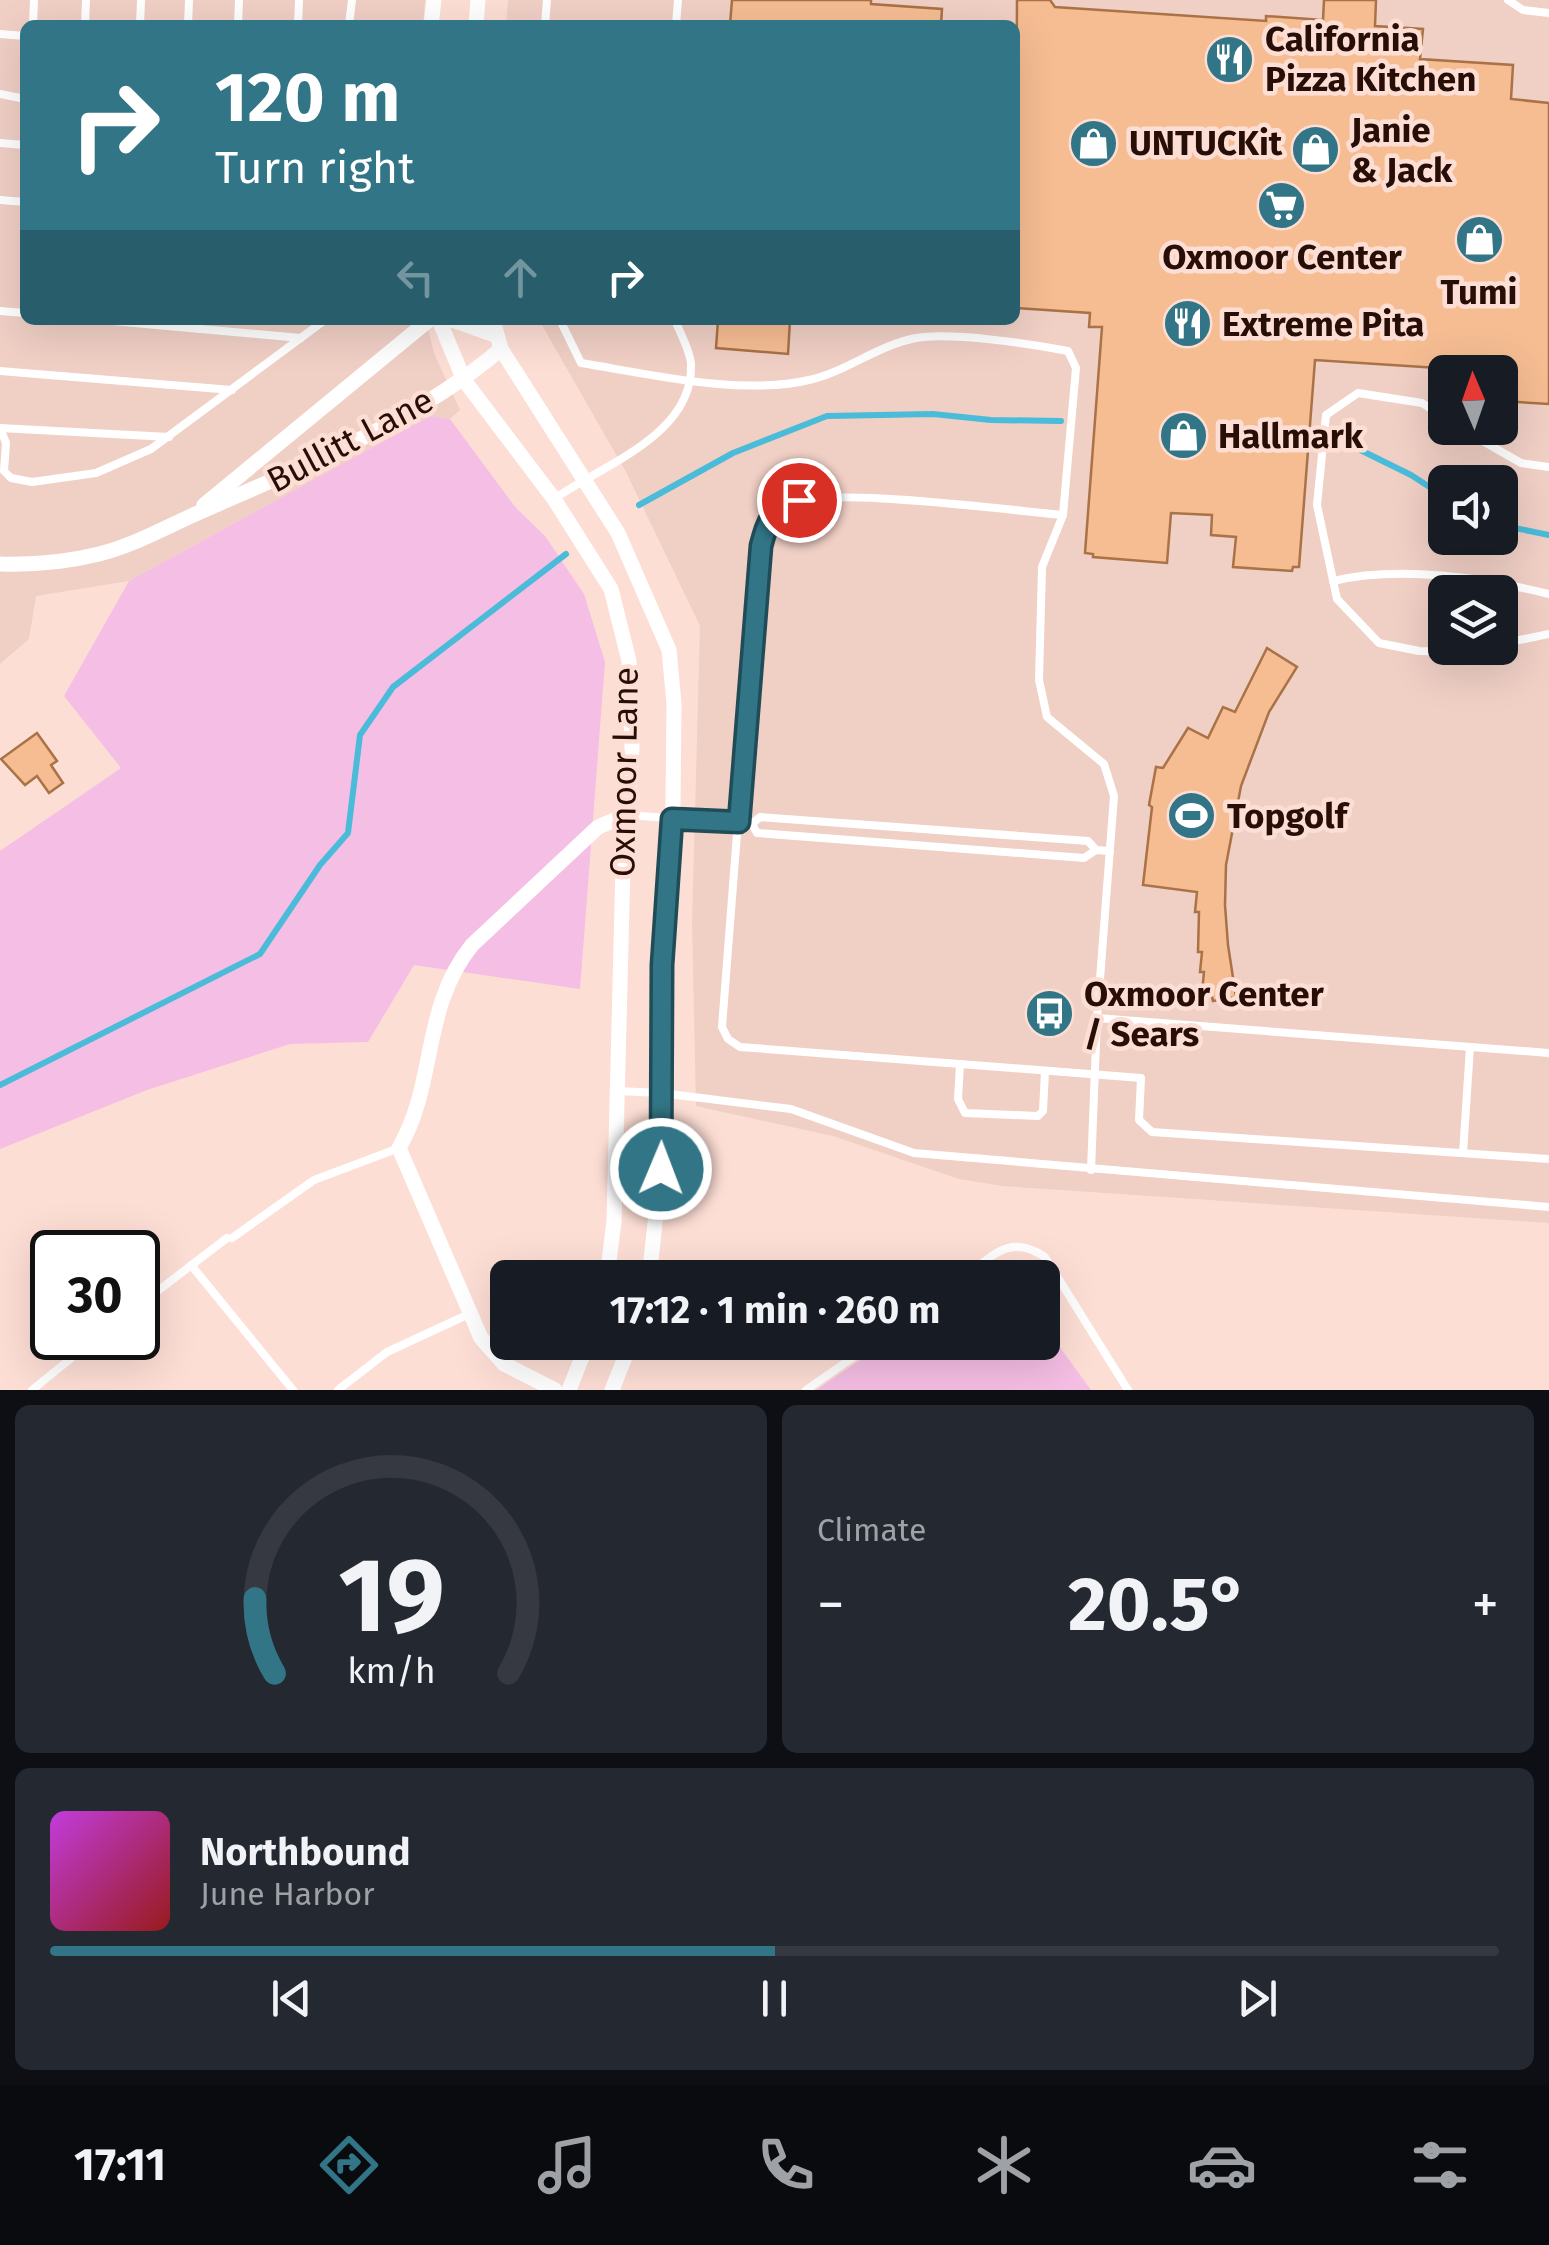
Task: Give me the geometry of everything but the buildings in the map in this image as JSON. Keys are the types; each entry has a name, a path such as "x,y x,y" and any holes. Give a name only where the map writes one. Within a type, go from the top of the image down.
{"street":[{"name":"Bullitt Lane","path":"190,517 423,325"},
{"name":"Oxmoor Lane","path":"441,325 464,380 554,499 611,588 630,661 632,748 614,1221 609,1260"},
{"path":"467,325 497,335"},
{"name":"Bullitt Lane","path":"0,564 50,563 101,554 310,464 464,380 497,335"},
{"name":"Oxmoor Lane","path":"497,335 581,480 618,533 669,650 674,720 672,819 662,965 661,1169 651,1260"},
{"path":"555,1390 504,1364 481,1338 399,1148 413,1119 440,999 459,961 598,827 627,815"},
{"path":"569,1390 581,1360"},
{"path":"612,1390 624,1360"}],"lane":[{"path":"1508,0 1523,10 1549,14"},
{"path":"0,108 1,94"},
{"path":"157,325 302,338"},
{"path":"169,436 0,428 6,443 4,471 12,478 32,482 96,473 151,450 319,325"},
{"path":"562,325 581,363 688,380 769,385 811,380 916,338 1033,344 1068,351 1076,368 1063,514 1042,567 1039,680 1047,717 1104,764 1114,796 1097,1018 1091,1170"},
{"path":"554,499 661,432 678,412 691,362 678,325"},
{"path":"0,370 232,390"},
{"path":"1428,407 1358,394 1326,415 1317,506 1337,598 1379,643 1428,651"},
{"path":"1490,445 1521,463 1549,467"},
{"path":"1063,514 842,497 799,500 780,506 767,525 761,546 722,1027 728,1040 740,1047 1141,1078 1138,1120 1152,1132 1549,1159"},
{"path":"1333,581 1364,573 1494,580 1549,594"},
{"path":"1518,640 1549,634"},
{"path":"627,815 752,824 760,817 1088,841 1096,850"},
{"path":"752,824 757,834 1084,858 1096,850 1110,851"},
{"path":"1097,1018 1549,1053"},
{"path":"1464,1153 1470,1047"},
{"path":"960,1064 960,1107 966,1113 1031,1118 1043,1111 1045,1071"},
{"path":"617,1092 662,1093 791,1109 914,1153 1549,1206"},
{"path":"160,1289 314,1180 399,1148"},
{"path":"988,1260 1017,1244 1029,1247 1046,1260"},
{"path":"191,1265 293,1390"},
{"path":"1060,1282 1128,1390"},
{"path":"338,1390 387,1352 469,1314"},
{"path":"32,1390 69,1360"},
{"path":"806,1390 849,1360"}],"shaded area":[{"path":"0,0 425,0 423,20 20,20 20,325 427,325 434,353 460,410 450,419 430,416 129,581 36,596 29,639 0,664"},
{"path":"508,0 1549,0 1549,1223 1002,1186 959,1179 833,1136 696,1106 692,923 700,626 626,472 542,325 1020,325 1020,20 506,20"},
{"path":"430,416 450,419 516,508 545,536 584,594 605,662 580,989 414,965 368,1042 290,1044 147,1090 0,1149 0,851 121,768 64,696 129,581"},
{"path":"1060,1347 1091,1390 816,1390 860,1360 1060,1360"}],"waterway":[{"path":"639,505 733,453 827,416 933,414 1061,421"},
{"path":"1340,440 1428,486"},
{"path":"1518,529 1549,535"},
{"path":"0,1085 260,954 320,865 348,833 360,735 393,687 566,554"}],"place":[{"name":"California Pizza Kitchen","path":"1230,59"},
{"name":"UNTUCKit","path":"1094,143"},
{"name":"Janie & Jack","path":"1316,150"},
{"name":"Oxmoor Center","path":"1282,205"},
{"name":"Tumi","path":"1479,240"},
{"name":"Extreme Pita","path":"1187,324"},
{"name":"Hallmark","path":"1183,436"},
{"name":"Topgolf","path":"1192,816"},
{"name":"Oxmoor Center / Sears","path":"1049,1014"}],"route":[{"path":"661,1169 662,965 672,819 739,822 761,546 773,514 780,506 799,500"}]}
